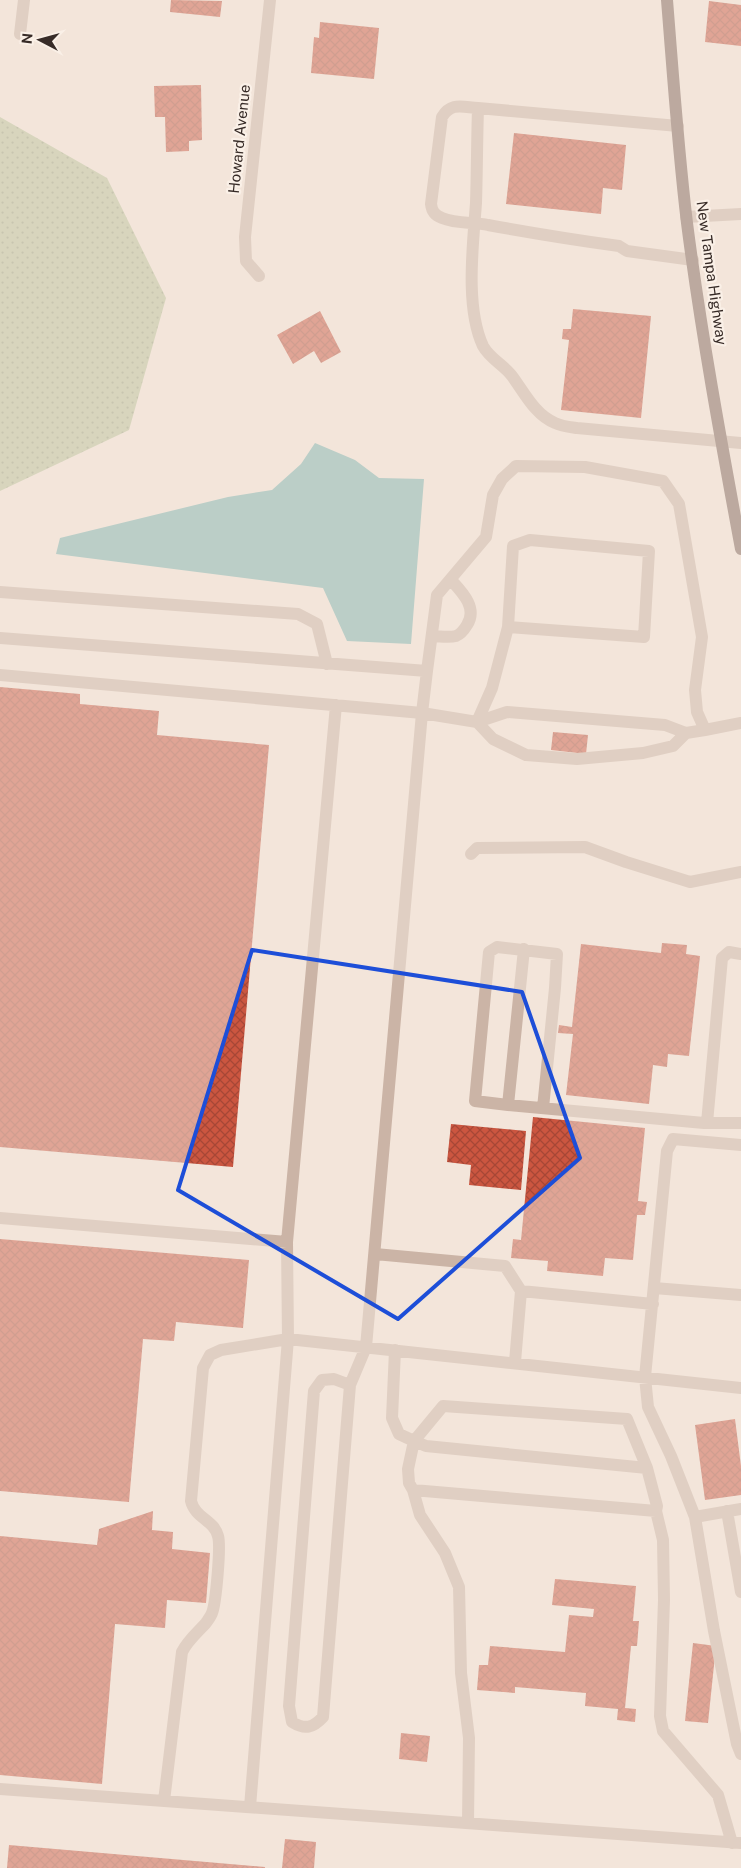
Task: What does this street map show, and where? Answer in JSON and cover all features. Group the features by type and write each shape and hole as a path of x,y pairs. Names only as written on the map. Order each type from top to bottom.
{"main road":[{"name":"New Tampa Highway","path":"667,0 686,218 722,442 737,501 741,549"}],"street":[{"path":"20,34 24,0"},
{"name":"Howard Avenue","path":"259,276 246,261 245,237 270,0"},
{"path":"678,126 453,106 442,117 431,204 432,212 444,219 619,246 626,251 692,260"},
{"path":"478,108 472,296 477,327 484,347 496,362 511,374 539,412 557,424 577,428 741,443"},
{"path":"686,218 741,214"},
{"path":"350,1385 334,1380 322,1380 314,1392 289,1706 292,1722 302,1728 314,1726 323,1717 350,1385 366,1347 422,713 437,595 486,537 493,495 502,479 516,466 585,467 663,481 679,504 702,637 695,690 697,712 705,730"},
{"path":"477,722 492,688 508,627 513,546 530,540 649,551 644,636 508,627"},
{"path":"432,636 455,636 462,633 470,620 468,602 463,593 451,580"},
{"path":"0,592 298,614 317,624 327,664"},
{"path":"0,638 427,671"},
{"path":"0,675 422,713 477,722 507,712 665,725 686,733 741,723"},
{"path":"250,1808 288,1339 287,1242 336,705"},
{"path":"477,722 493,739 526,755 578,759 643,753 673,746 686,733"},
{"path":"472,854 477,848 585,847 690,882 741,872"},
{"path":"543,1108 557,954 497,946 489,952 475,1101 508,1105 707,1123 741,1123"},
{"path":"508,1105 524,949"},
{"path":"707,1123 722,958 729,952 741,954"},
{"path":"741,1145 673,1139 667,1151 645,1377 648,1407 671,1456 695,1517 714,1631 737,1744 741,1754"},
{"path":"0,1218 287,1242"},
{"path":"375,1254 505,1266 521,1291 515,1362"},
{"path":"654,1288 741,1295"},
{"path":"521,1291 653,1304"},
{"path":"164,1801 182,1652 187,1642 206,1623 212,1612 220,1547 218,1535 212,1525 193,1508 191,1501 203,1368 210,1356 221,1350 288,1339 515,1362 741,1388"},
{"path":"395,1350 392,1418 399,1434 426,1446 647,1468"},
{"path":"0,1789 737,1843 718,1795 663,1731 660,1716 664,1600 663,1540 656,1511 657,1506 647,1468 627,1419 443,1406 414,1440 408,1468 409,1483 413,1490 420,1515 445,1554 459,1587 461,1673 469,1738 468,1823"},
{"path":"413,1490 656,1511"},
{"path":"695,1517 741,1509"},
{"path":"727,1511 741,1592"}],"highlighted area":[{"path":"252,950 522,992 580,1158 398,1319 178,1190"}],"green space":[{"path":"0,117 107,178 166,298 129,430 0,491"}],"water":[{"path":"315,443 355,460 379,478 424,479 411,644 347,641 323,588 56,554 60,538 228,497 272,490 301,464"}],"building":[{"path":"171,0 222,1 220,17 170,12"},
{"path":"709,1 741,5 741,46 705,42"},
{"path":"320,22 379,28 374,79 311,73 314,37 319,38"},
{"path":"201,85 202,140 189,141 189,151 166,152 165,117 155,117 154,86"},
{"path":"514,133 626,145 622,190 603,188 601,214 506,204"},
{"path":"573,309 651,316 641,418 561,410 569,340 562,339 563,329 571,329"},
{"path":"320,311 341,352 321,363 314,351 293,364 277,335"},
{"path":"0,687 80,694 80,704 159,711 157,735 269,745 233,1167 0,1147"},
{"path":"553,732 588,735 586,754 551,750"},
{"path":"662,943 687,945 686,954 700,956 689,1056 668,1054 667,1067 653,1065 649,1104 566,1095 573,1034 558,1033 559,1025 572,1027 581,944 661,953"},
{"path":"533,1117 645,1128 638,1201 647,1202 645,1215 637,1215 633,1260 605,1258 603,1276 547,1271 548,1261 511,1258 513,1239 521,1240"},
{"path":"451,1124 526,1131 521,1190 469,1185 471,1165 447,1162"},
{"path":"0,1239 249,1260 243,1328 176,1322 174,1341 143,1339 129,1502 0,1491"},
{"path":"735,1419 741,1466 741,1495 705,1500 695,1425"},
{"path":"153,1511 152,1530 173,1532 172,1549 210,1553 206,1603 167,1600 165,1628 115,1624 102,1784 0,1775 0,1536 97,1545 99,1529"},
{"path":"555,1579 636,1586 633,1621 639,1621 637,1646 631,1646 625,1708 636,1709 635,1722 617,1720 618,1709 585,1706 586,1693 515,1687 515,1693 477,1690 479,1665 488,1665 490,1646 565,1652 569,1615 593,1617 594,1609 552,1605"},
{"path":"693,1643 716,1646 708,1723 685,1721"},
{"path":"401,1733 430,1736 427,1762 399,1759"},
{"path":"285,1839 316,1842 314,1868 282,1868"},
{"path":"9,1845 265,1867 265,1868 7,1868"}]}
